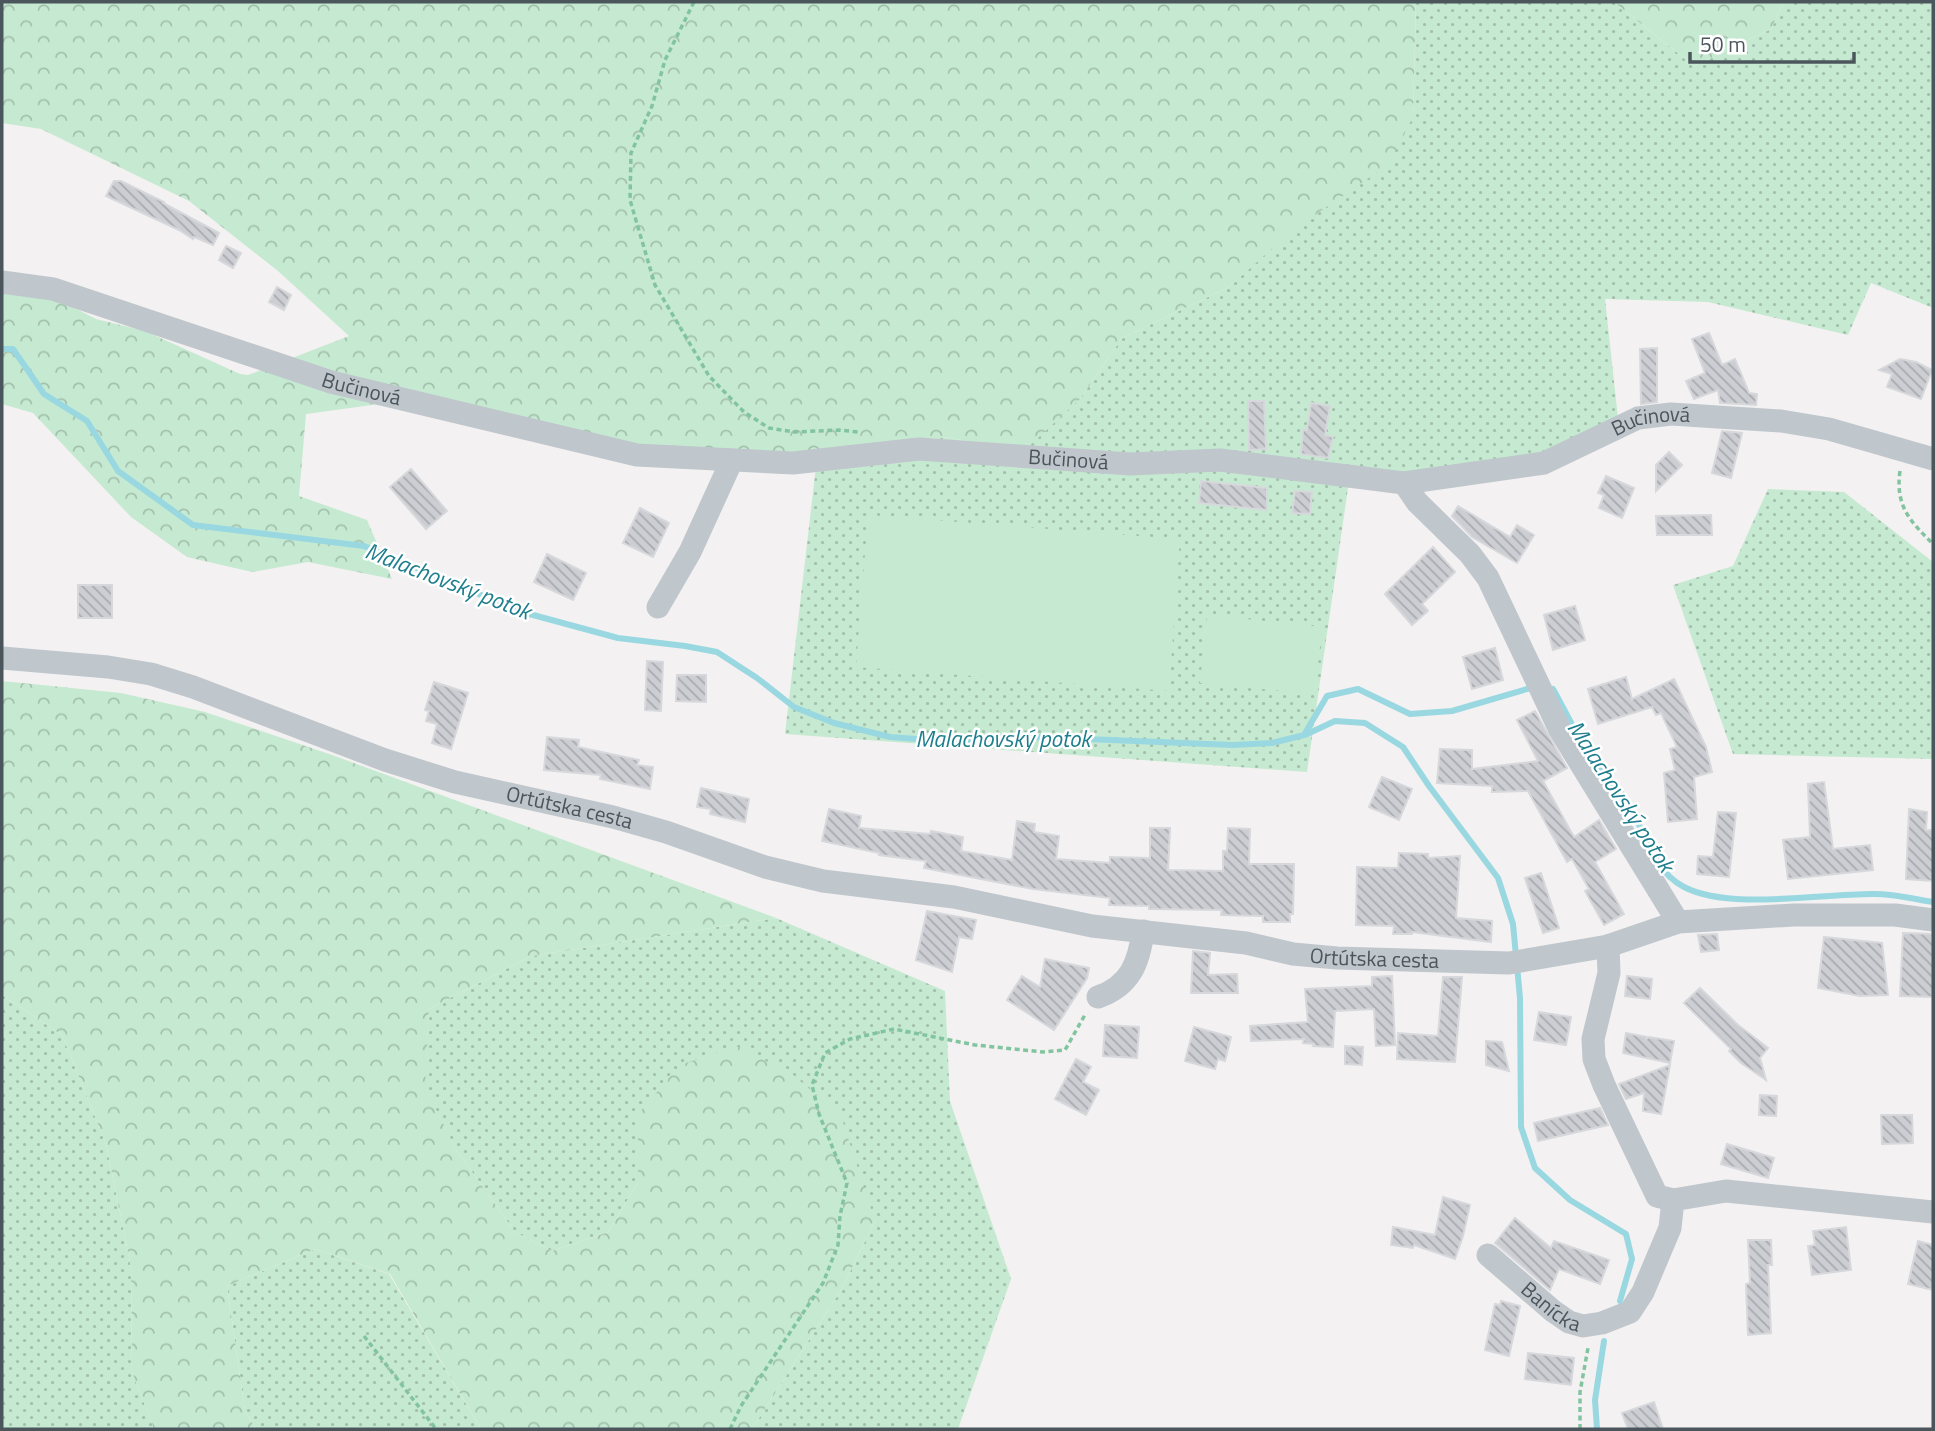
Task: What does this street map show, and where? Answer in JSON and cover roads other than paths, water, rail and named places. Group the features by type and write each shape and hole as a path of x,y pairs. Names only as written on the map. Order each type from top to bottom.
{"street":[{"name":"Bučinová","path":"2,282 53,289 331,382 637,455 793,463 919,449 1130,464 1220,460 1404,483 1544,463 1638,418 1671,414 1781,421 1817,427 1933,458"},
{"path":"658,607 690,552 732,460"},
{"path":"1404,483 1417,502 1470,554 1488,578 1539,688 1574,755 1678,922"},
{"name":"Ortútska cesta","path":"2,658 108,667 151,674 193,687 386,760 455,782 613,817 777,870 823,881 954,897 1092,926 1246,943 1293,954 1517,962 1608,946 1678,922 1794,915 1895,915 1933,919"},
{"path":"1098,997 1111,993 1125,982 1134,970 1143,931"},
{"path":"1608,946 1609,973 1593,1039 1594,1059 1652,1191 1657,1196 1673,1200 1726,1191 1933,1212"},
{"name":"Banícka","path":"1488,1255 1569,1322 1583,1326 1619,1318 1630,1312 1643,1293 1670,1228 1673,1200"}],"waterway":[{"name":"Malachovský potok","path":"2,349 13,349 44,394 87,421 118,471 193,525 364,546 522,612 618,638 717,652 794,707 834,723 890,737 957,742 1037,737 1233,745 1272,743 1304,735 1327,696 1358,689 1410,714 1452,711 1534,687"},
{"name":"Malachovský potok","path":"1553,689 1595,764 1629,804 1657,861 1673,880 1684,887 1726,898 1777,899 1875,894 1933,902"},
{"path":"1305,735 1335,721 1365,723 1403,747 1498,878 1513,924 1516,956"},
{"path":"1517,966 1520,998 1521,1127 1535,1168 1570,1200 1626,1234 1632,1259 1620,1301"},
{"path":"1597,1429 1595,1400 1604,1341"}]}
